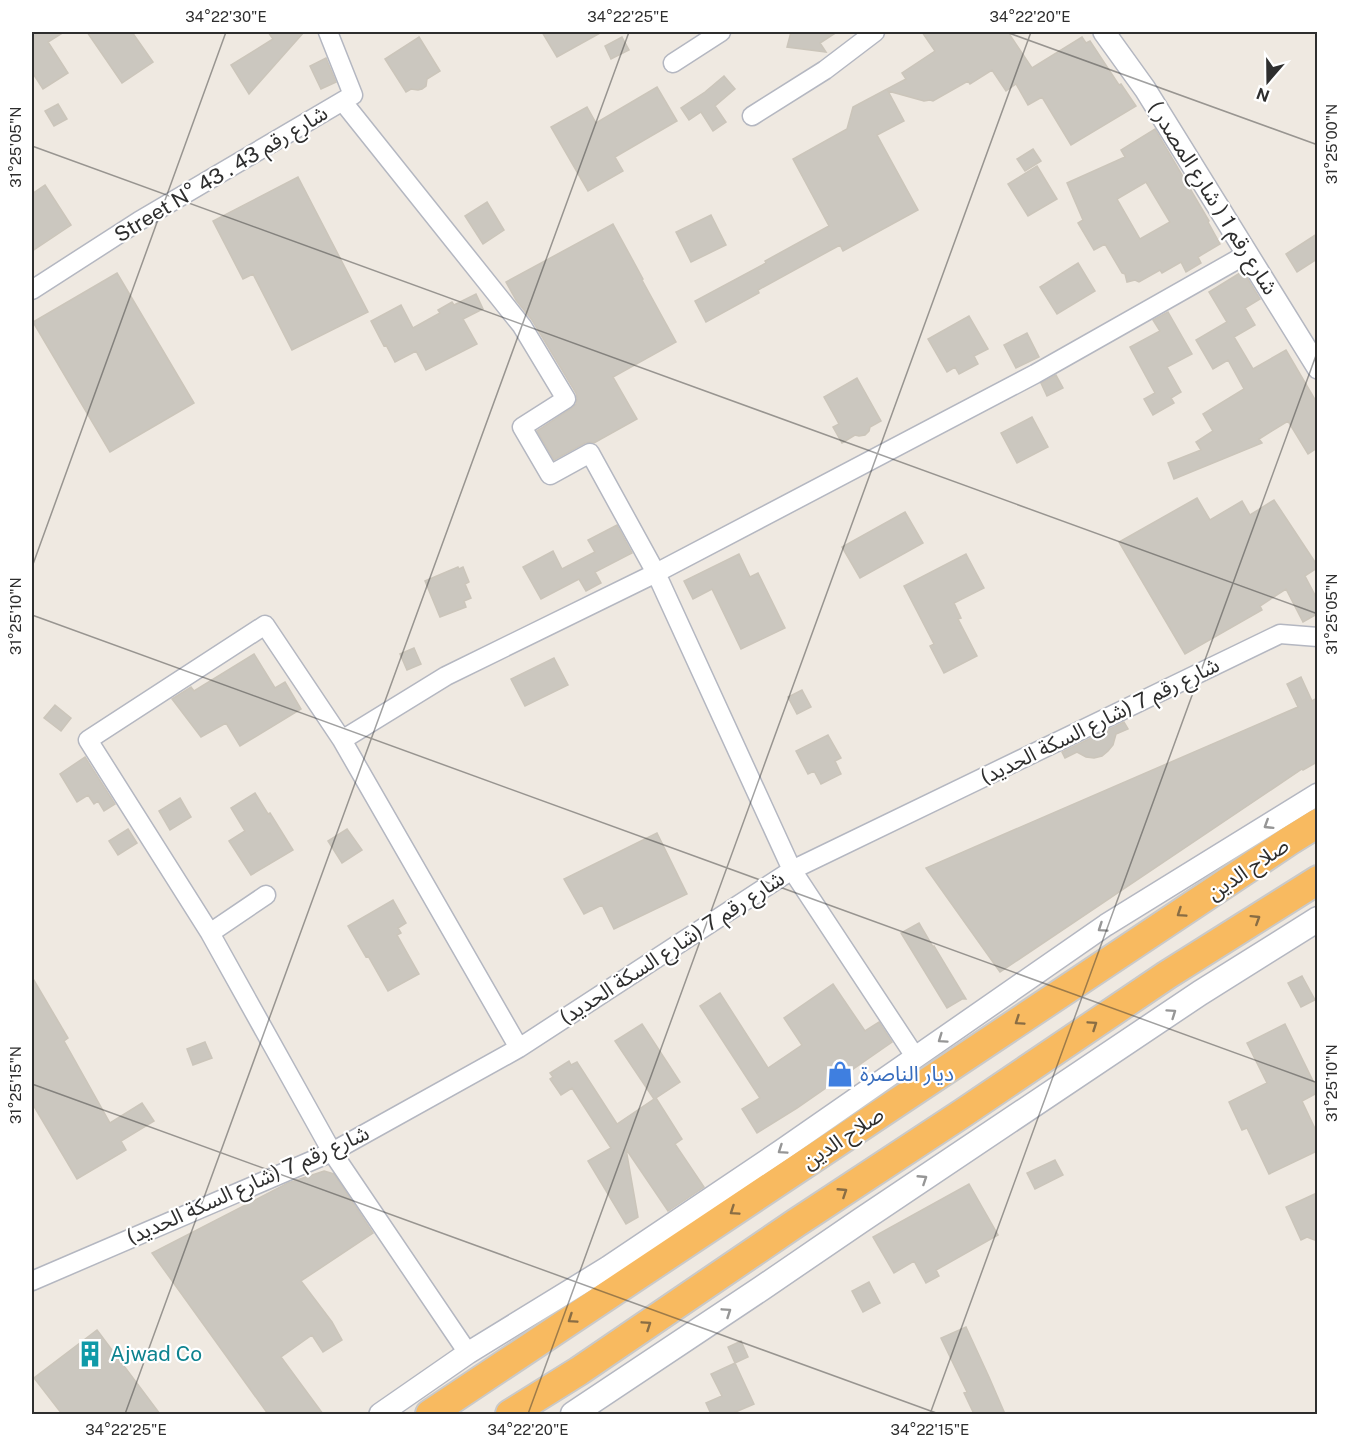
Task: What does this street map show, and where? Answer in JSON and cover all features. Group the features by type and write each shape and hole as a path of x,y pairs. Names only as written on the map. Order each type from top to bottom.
{"highway":[{"name":"صلاح الدين","path":"430,1414 1317,824"},
{"path":"510,1414 589,1365 1167,975 1317,880"},
{"path":"780,1180 798,1194 804,1218"}],"main road":[{"path":"573,1414 1200,993 1317,919"}],"street":[{"name":"Street N° 43 . شارع رقم 43","path":"32,290 139,221 354,95 328,32"},
{"path":"673,63 721,32"},
{"path":"752,116 825,70 875,32"},
{"name":"شارع رقم 1 ( شارع المصدر )","path":"1104,32 1145,89 1317,368"},
{"path":"343,102 522,326 566,399 522,427 550,475 590,453 656,573 792,870 916,1058"},
{"path":"342,740 446,676 656,573 1035,375 1247,255"},
{"path":"468,1353 332,1152 210,933 88,740 265,625 342,740 519,1048"},
{"name":"شارع رقم 7 (شارع السكة الحديد)","path":"32,1281 332,1152 519,1048 792,870 1280,634 1317,637"},
{"path":"380,1414 468,1353 608,1267 782,1150 1106,925 1317,794"},
{"path":"210,933 266,895"}],"building":[{"path":"32,32 64,32 48,42 68,73 43,89 32,72"},
{"path":"87,32 132,32 153,62 122,83"},
{"path":"268,32 304,32 249,94 231,65 273,39"},
{"path":"542,32 602,32 557,57"},
{"path":"791,32 837,32 820,43 826,52 787,47"},
{"path":"922,32 1008,32 1032,68 1082,37 1086,43 1090,41 1136,106 1071,145 1042,97 1028,105 1016,84 1006,91 992,70 970,84 968,81 933,101 924,101 888,91 904,121 877,135 918,210 843,251 840,245 758,290 759,293 706,322 695,301 829,226 793,159 847,129 853,107 906,79 902,73 935,51"},
{"path":"419,37 440,71 427,79 426,86 422,89 411,89 406,92 385,59"},
{"path":"622,37 629,50 611,59 605,46"},
{"path":"326,58 336,82 321,89 310,66"},
{"path":"724,76 735,89 715,106 726,122 713,131 701,112 689,120 681,108"},
{"path":"657,87 677,121 615,157 623,171 588,191 551,127 587,107 596,123"},
{"path":"58,104 67,119 54,126 45,111"},
{"path":"1155,129 1220,244 1198,257 1201,263 1186,272 1181,262 1162,273 1160,270 1139,282 1135,280 1127,282 1125,274 1122,273 1105,244 1094,250 1078,223 1083,220 1067,183 1125,157 1121,150","holes":["1146,182 1170,222 1140,239 1117,199"]},
{"path":"1033,149 1041,161 1025,171 1017,159"},
{"path":"1037,166 1057,199 1028,216 1008,184"},
{"path":"298,177 368,312 292,350 253,274 243,279 213,221"},
{"path":"45,185 71,225 32,251 32,194"},
{"path":"487,202 504,230 483,244 465,216"},
{"path":"711,215 726,245 691,262 676,232"},
{"path":"613,224 676,342 613,377 637,419 594,443 585,443 554,460 537,431 572,408 576,404 576,393 506,282"},
{"path":"1317,234 1317,259 1297,272 1286,254"},
{"path":"1078,263 1095,291 1057,314 1040,287"},
{"path":"1243,271 1260,299 1245,308 1255,325 1234,337 1253,369 1286,350 1317,403 1317,448 1308,454 1288,421 1259,439 1262,443 1174,479 1168,463 1201,450 1196,442 1213,431 1203,414 1244,389 1228,360 1213,369 1196,340 1227,322 1209,292"},
{"path":"117,273 194,403 110,452 33,322"},
{"path":"476,294 483,309 463,319 477,344 426,370 416,351 395,362 371,321 401,305 413,328 440,313 438,310 452,302 454,305"},
{"path":"1168,312 1192,354 1167,367 1181,392 1171,398 1174,403 1153,415 1144,399 1155,393 1130,347 1160,331 1153,320"},
{"path":"969,316 988,349 974,356 978,364 959,374 955,367 947,372 928,339"},
{"path":"1027,333 1039,357 1016,368 1004,345"},
{"path":"1056,375 1063,388 1047,396 1041,383"},
{"path":"857,378 881,421 870,427 865,435 855,435 842,443 833,427 839,424 824,397"},
{"path":"1032,417 1048,447 1017,463 1001,433"},
{"path":"1197,498 1210,520 1242,501 1250,515 1274,500 1317,565 1317,568 1305,576 1317,599 1317,614 1303,622 1286,589 1260,606 1262,610 1185,654 1119,542"},
{"path":"905,512 923,543 860,578 842,547"},
{"path":"617,525 632,553 595,572 601,583 586,591 579,579 541,599 523,567 553,551 562,569 595,552 588,540"},
{"path":"739,554 750,577 758,573 785,628 741,649 712,589 693,599 684,581"},
{"path":"966,554 984,588 954,603 961,618 958,619 977,656 944,673 930,646 934,644 904,586"},
{"path":"458,567 459,569 463,567 469,582 465,584 471,598 464,601 466,607 440,617 425,581"},
{"path":"414,648 421,664 407,670 400,654"},
{"path":"254,654 275,688 285,682 301,709 240,746 226,723 201,737 172,699 191,687 194,691"},
{"path":"554,658 568,685 525,706 511,679"},
{"path":"1301,677 1312,701 1317,698 1317,762 1302,769 1000,972 926,868 1298,707 1287,684"},
{"path":"802,690 811,707 797,714 788,697"},
{"path":"55,705 71,718 61,731 44,718"},
{"path":"1124,722 1128,729 1116,734 1113,745 1102,756 1086,757 1077,752 1065,758 1062,752"},
{"path":"828,735 841,758 835,761 841,774 821,784 814,771 808,774 796,751"},
{"path":"85,757 115,804 104,811 98,801 94,804 88,795 77,802 60,774"},
{"path":"255,793 293,850 251,875 229,841 245,831 231,808"},
{"path":"180,798 191,817 170,830 159,811"},
{"path":"128,829 137,843 118,855 109,841"},
{"path":"347,829 362,850 342,863 328,841"},
{"path":"657,833 687,894 614,929 602,905 584,914 564,879"},
{"path":"393,900 406,923 398,928 401,933 397,935 419,974 388,991 348,926"},
{"path":"919,923 966,999 947,1008 901,933"},
{"path":"1302,976 1315,1000 1301,1007 1288,983"},
{"path":"32,977 68,1038 64,1041 110,1123 142,1103 154,1121 121,1141 126,1150 77,1179 32,1103"},
{"path":"833,984 865,1031 879,1022 892,1042 757,1133 742,1109 760,1098 700,1006 720,993 768,1068 802,1045 784,1018"},
{"path":"642,1024 680,1082 656,1098 682,1139 675,1144 704,1187 668,1211 626,1149 638,1217 626,1224 588,1161 611,1148 572,1088 561,1095 550,1079 553,1077 550,1073 569,1061 571,1065 577,1062 617,1124 654,1099 615,1041"},
{"path":"1285,1024 1317,1089 1317,1093 1302,1101 1317,1133 1317,1151 1269,1174 1247,1128 1242,1130 1229,1102 1267,1083 1247,1043"},
{"path":"205,1042 212,1058 193,1065 187,1049"},
{"path":"1055,1160 1063,1175 1035,1189 1027,1173"},
{"path":"324,1171 334,1174 373,1233 301,1281 332,1322 342,1340 323,1352 312,1335 281,1357 323,1414 268,1414 152,1253 288,1183"},
{"path":"969,1184 998,1235 936,1270 939,1276 926,1283 914,1261 894,1273 873,1237"},
{"path":"1317,1193 1317,1241 1307,1237 1301,1240 1286,1207"},
{"path":"869,1282 880,1303 863,1312 852,1291"},
{"path":"966,1327 1005,1414 974,1414 964,1393 967,1392 941,1338"},
{"name":"Ajwad Co","path":"97,1330 160,1414 62,1414 34,1378"},
{"path":"741,1341 748,1357 735,1363 728,1347"},
{"path":"735,1363 754,1404 731,1414 711,1414 706,1403 722,1396 711,1374"}],"place":[{"name":"ديار الناصرة","path":"840,1074"},
{"name":"Ajwad Co","path":"90,1354"}]}
